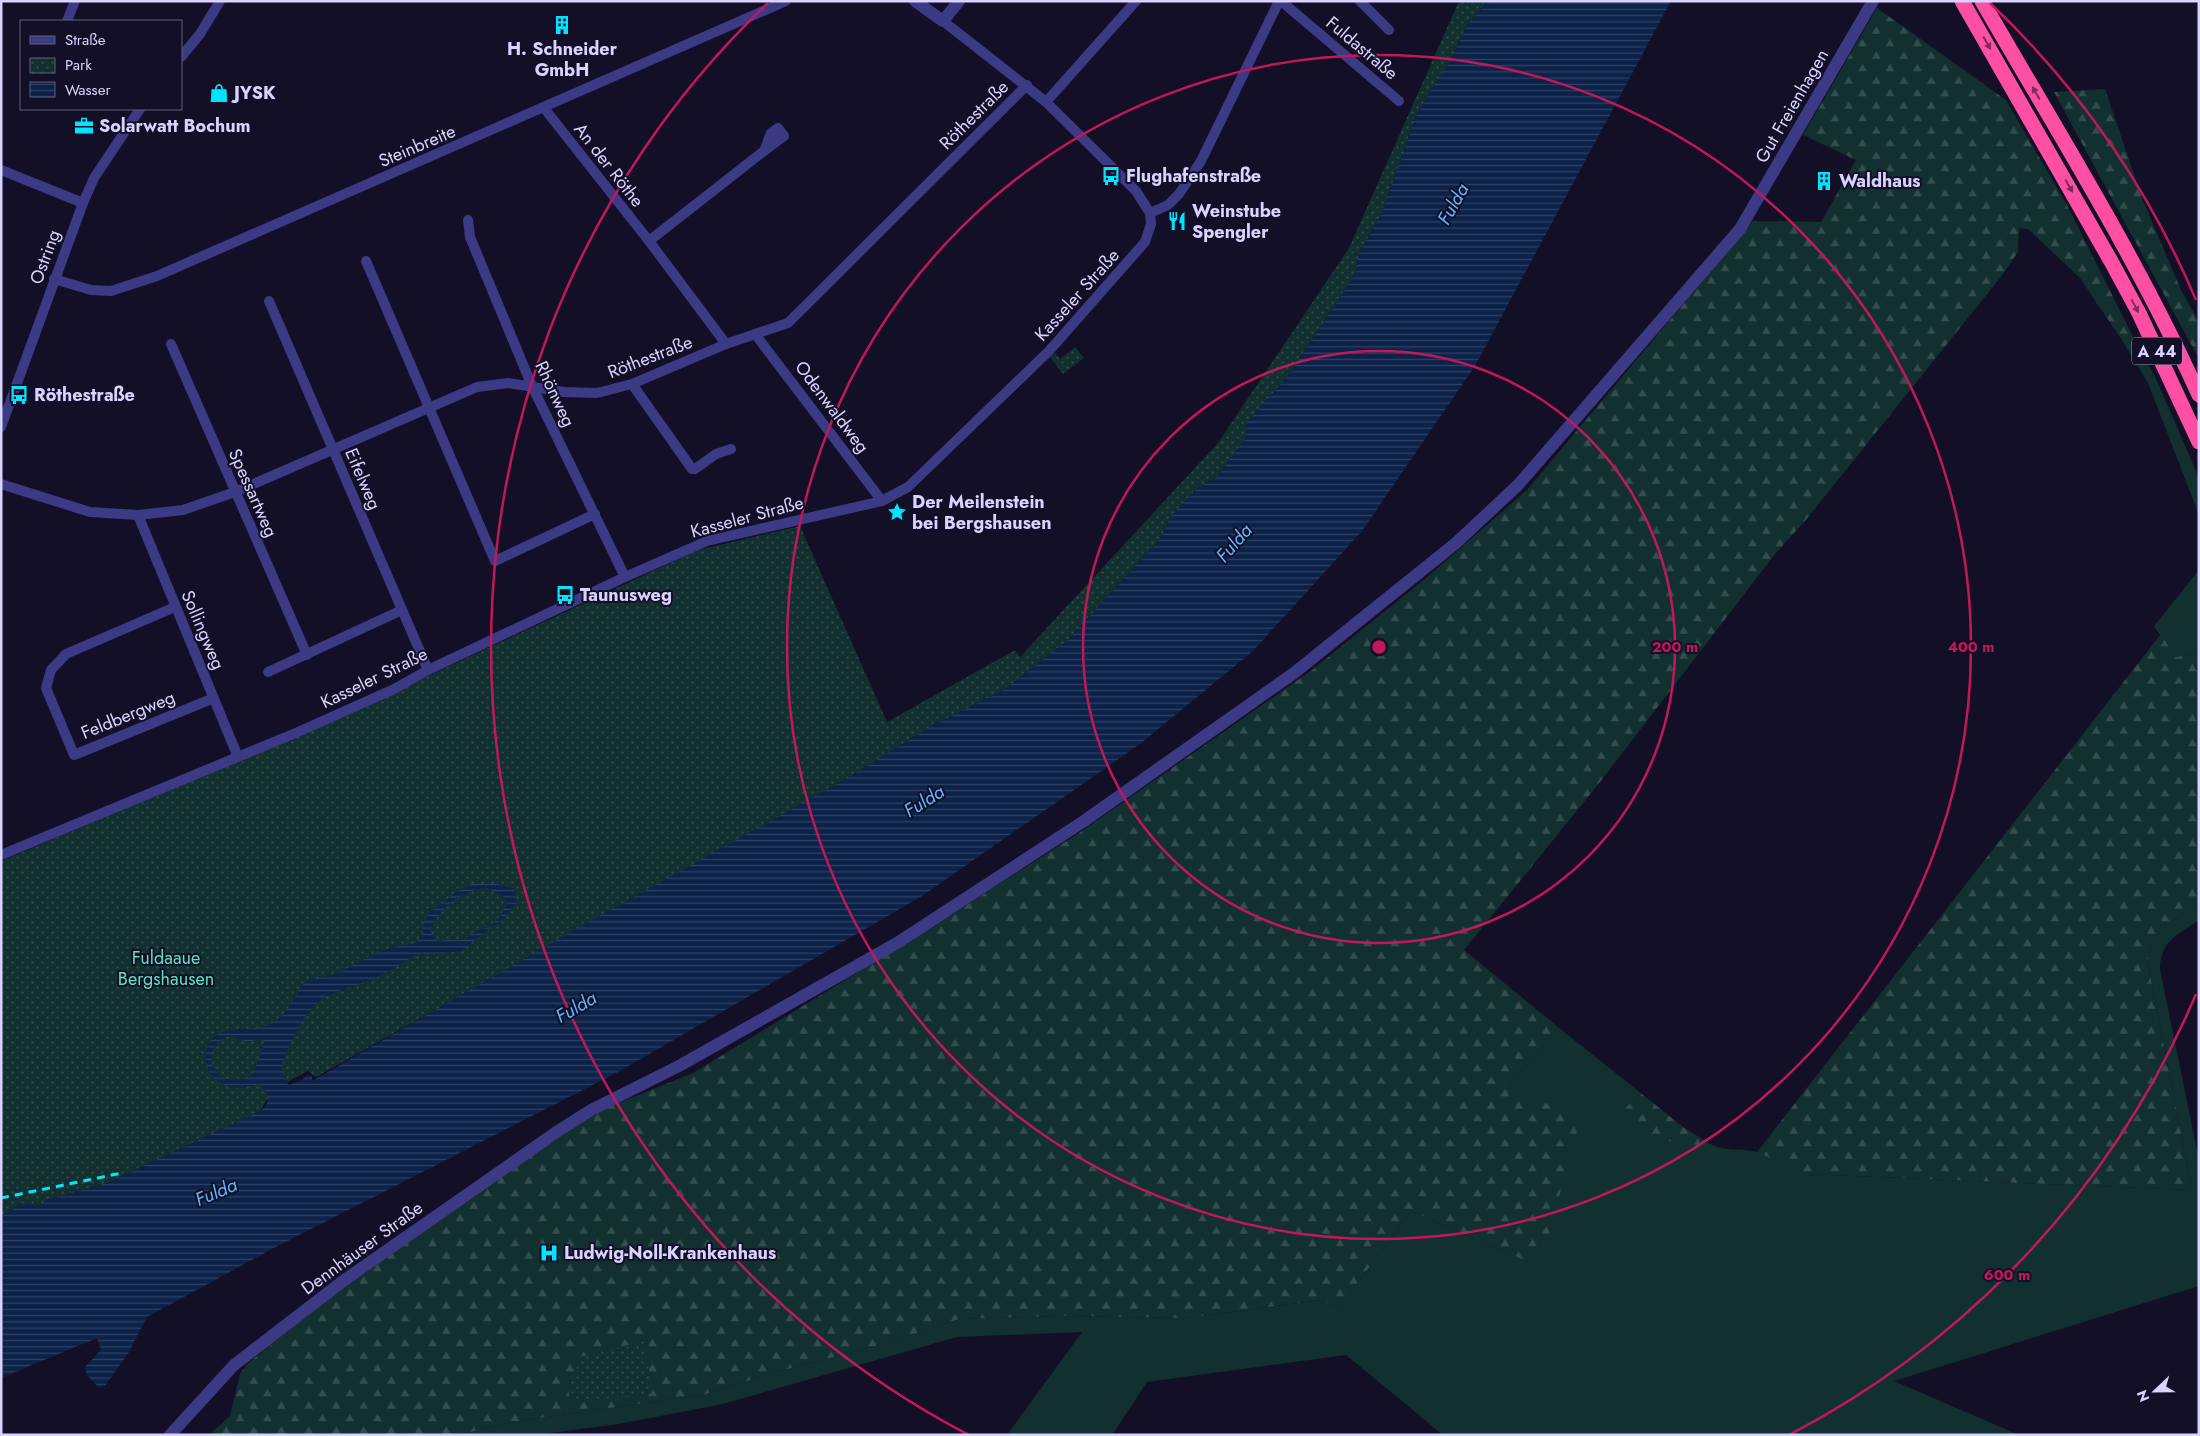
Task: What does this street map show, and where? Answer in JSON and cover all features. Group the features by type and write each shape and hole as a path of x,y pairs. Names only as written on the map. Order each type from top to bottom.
{"highway":[{"name":"A 44","path":"1962,1 2045,144 2139,313 2199,442"},
{"name":"A 44","path":"1982,1 2127,250 2178,348 2199,394"}],"street":[{"path":"67,20 75,1"},
{"path":"182,56 200,34 220,1"},
{"name":"Steinbreite","path":"54,279 91,290 110,291 132,285 544,108 786,1"},
{"path":"915,1 1027,85 1046,102 1136,191 1150,213 1168,205 1179,194 1201,162 1280,1"},
{"path":"943,21 959,1"},
{"path":"1046,102 1136,1"},
{"name":"Fuldastraße","path":"1280,1 1399,101"},
{"path":"1360,1 1389,30"},
{"name":"Gut Freienhagen","path":"591,1110 679,1066 897,943 1084,822 1294,672 1456,543 1511,491 1740,229 1873,1"},
{"name":"Röthestraße","path":"1,484 90,512 138,515 183,510 235,492 477,387 508,383 564,392 597,393 632,384 726,344 788,323 1027,85"},
{"name":"An der Röthe","path":"544,108 649,241 726,344"},
{"name":"Ostring","path":"1,427 83,203 94,178 139,110"},
{"path":"649,241 764,150"},
{"path":"1,170 83,203"},
{"name":"Kasseler Straße","path":"1,855 238,757 394,689 428,670 625,577 721,536 882,501 908,487 1049,351 1145,242 1151,224 1150,213"},
{"name":"Rhönweg","path":"468,220 470,237 532,386 625,577"},
{"path":"366,260 495,561 595,514"},
{"name":"Eifelweg","path":"269,301 428,670"},
{"name":"Odenwaldweg","path":"755,334 882,501"},
{"name":"Spessartweg","path":"171,344 307,655"},
{"path":"632,384 692,469 695,469 716,454 731,449"},
{"name":"Sollingweg","path":"138,515 238,757"},
{"name":"Feldbergweg","path":"175,607 66,654 51,670 46,688 74,755 214,698"},
{"path":"268,672 402,610"},
{"name":"Dennhäuser Straße","path":"170,1435 234,1365 343,1281 591,1110"}],"green space":[{"name":"Fuldaaue Bergshausen","path":"1459,1 1489,1 1467,25 1450,62 1416,116 1382,213 1359,253 1356,273 1288,376 1247,422 1245,439 1216,478 1198,487 1170,518 1161,538 1067,641 1004,690 930,727 846,779 316,1077 308,1071 287,1083 269,1097 261,1111 107,1183 47,1200 42,1206 23,1203 1,1217 1,861 319,727 698,550 800,526 887,722 1015,650 1020,657 1218,443 1349,248"},
{"path":"1877,8 2006,100 2067,205 2132,335 2122,340 2080,278 2028,229 2019,228 2018,252 2000,278 1805,521 1775,554 1600,782 1464,950 1558,1027 1507,1089 1581,1116 1540,1267 1411,1211 1339,1308 1320,1300 1185,1318 1064,1316 959,1319 887,1343 776,1372 703,1395 511,1422 458,1435 209,1435 230,1416 240,1374 248,1363 345,1285 594,1113 693,1073 937,924 1079,833 1312,670 1425,579 1527,490 1753,221 1821,222 1856,160 1803,135"},
{"path":"2105,89 2142,198 2181,290 2199,322 2199,359 2054,92"},
{"path":"2132,335 2157,381 2199,478 2199,515 2148,383 2122,340"},
{"path":"1075,347 1084,358 1063,374 1050,357 1055,353 1060,359"},
{"path":"2199,570 2199,653 2175,657 2154,626"},
{"path":"2161,634 2175,657 2199,653 2199,904 2168,925 2150,946 2148,954 2150,974 2192,1190 1805,1174 1757,1152"},
{"path":"2199,904 2199,920 2177,935 2167,945 2163,952 2160,969 2199,1160 2199,1286 1894,1381 2019,1435 1443,1435 1346,1355 1147,1382 1112,1435 1007,1435 1082,1332 957,1337 723,1404 619,1424 536,1435 458,1435 511,1422 703,1395 776,1372 887,1343 959,1319 1064,1316 1185,1318 1320,1300 1339,1308 1411,1211 1540,1267 1507,1089 1558,1027 1642,1094 1626,1107 1700,1145 1704,1140 1717,1147 1757,1152 1805,1174 2192,1190 2150,974 2148,954 2150,946 2168,925"},
{"path":"1642,1094 1683,1127 1704,1140 1700,1145 1660,1139 1642,1132 1624,1120 1626,1107"},
{"path":"644,1341 653,1393 572,1402 568,1391 580,1357"}],"water":[{"name":"Fulda","path":"1489,1 1671,1 1475,366 1362,531 1253,651 1140,744 922,896 620,1071 274,1248 147,1317 129,1352 105,1386 98,1387 87,1375 85,1367 101,1350 97,1338 1,1378 1,1217 23,1203 42,1206 47,1200 107,1183 261,1111 267,1104 268,1097 259,1084 242,1088 229,1087 217,1080 209,1072 206,1059 208,1046 213,1037 231,1030 264,1027 273,1023 287,1009 306,981 336,974 382,950 416,943 422,936 424,923 429,913 471,884 498,884 514,889 516,903 506,916 461,951 421,955 417,953 401,965 371,980 335,993 315,1005 300,1024 282,1066 283,1074 289,1085 300,1081 308,1075 312,1076 312,1081 569,933 846,779 930,727 1004,690 1067,641 1161,538 1170,518 1198,487 1216,478 1245,439 1247,422 1288,376 1356,273 1359,253 1382,213 1416,116 1450,62 1467,25","holes":["487,888 505,897 507,904 500,917 490,926 472,933 465,939 437,941 430,931 439,915 461,896 478,889","231,1036 247,1042 260,1039 264,1042 256,1068 251,1075 244,1079 226,1079 219,1074 211,1061 215,1046 221,1040"]}],"railway":[{"path":"1,1198 122,1173"}],"place":[{"name":"H. Schneider GmbH","path":"562,25"},
{"name":"JYSK","path":"219,93"},
{"name":"Solarwatt Bochum","path":"84,126"},
{"name":"Flughafenstraße","path":"1111,176"},
{"name":"Waldhaus","path":"1824,181"},
{"name":"Weinstube Spengler","path":"1177,221"},
{"name":"Röthestraße","path":"19,395"},
{"name":"Der Meilenstein bei Bergshausen","path":"897,512"},
{"name":"Taunusweg","path":"565,595"},
{"name":"Ludwig-Noll-Krankenhaus","path":"549,1253"}]}
